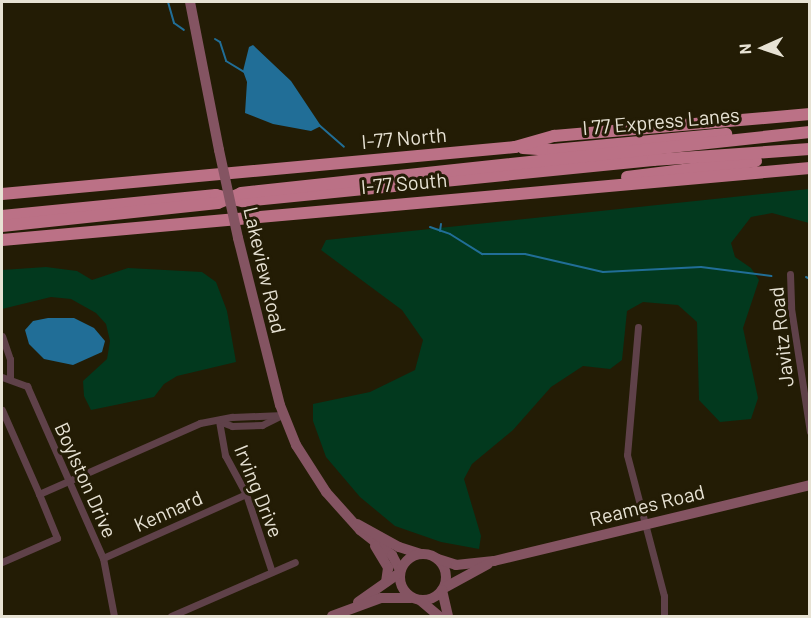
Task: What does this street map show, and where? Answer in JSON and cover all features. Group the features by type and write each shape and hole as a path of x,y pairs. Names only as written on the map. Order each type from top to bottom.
{"highway":[{"name":"I-77 North","path":"2,194 515,147 554,136 810,114"},
{"name":"I 77 Express Lanes","path":"515,147 554,150 810,130"},
{"path":"262,195 810,130"},
{"path":"2,216 653,160 810,149"},
{"path":"564,187 670,170 810,155"},
{"name":"I-77 South","path":"2,240 564,187 810,168"},
{"path":"2,226 197,201"}],"main road":[{"name":"Lakeview Road","path":"189,2 238,238 283,415 315,478 368,536 392,555 399,572"},
{"name":"Reames Road","path":"438,559 456,565 494,561 810,484"},
{"name":"Lakeview Road","path":"357,524 399,547 423,554"},
{"path":"368,536 388,568 386,582"},
{"path":"351,609 399,572 408,559 423,554 438,559 446,573 443,589 448,616"},
{"name":"Reames Road","path":"443,589 494,561"},
{"path":"399,572 402,588 439,616"},
{"path":"332,616 392,596 432,599 443,589"}],"street":[{"name":"Javitz Road","path":"790,274 806,386 810,432"},
{"path":"638,327 627,455 664,596 664,616"},
{"path":"2,336 10,359 10,377 2,377"},
{"name":"Boylston Drive","path":"10,377 27,386 103,558 114,616"},
{"path":"2,410 57,538 2,562"},
{"path":"39,494 200,423 219,421 232,426 262,425 283,415"},
{"name":"Irving Drive","path":"219,421 225,455 246,494 272,572"},
{"name":"Kennard","path":"103,558 246,494"},
{"path":"171,616 295,562"}],"green space":[{"path":"809,189 809,223 772,213 751,217 731,243 735,257 751,268 759,280 743,328 758,398 751,419 720,422 699,400 697,322 678,305 643,302 627,311 622,360 610,369 583,366 551,387 513,430 472,464 464,479 481,536 479,549 441,542 395,526 360,497 326,457 313,421 313,404 370,392 415,370 423,340 402,310 321,250 326,240"},
{"path":"46,267 77,271 92,280 128,268 202,272 216,282 227,311 236,362 177,376 164,384 154,397 91,410 84,396 83,381 107,359 110,341 106,324 96,313 71,299 51,297 2,309 2,270"}],"water":[{"path":"253,45 291,81 321,126 311,131 273,124 245,113 247,82 243,71 249,47"},
{"path":"48,318 74,318 94,328 105,341 102,352 73,365 44,359 29,344 25,330 33,321"}],"waterway":[{"path":"168,2 174,23 184,30"},
{"path":"215,39 220,42 226,61 244,72"},
{"path":"319,125 344,147"},
{"path":"440,231 441,224"},
{"path":"430,227 450,234 482,254 525,254 603,272 701,267 771,276"},
{"path":"806,277 810,279"}]}
